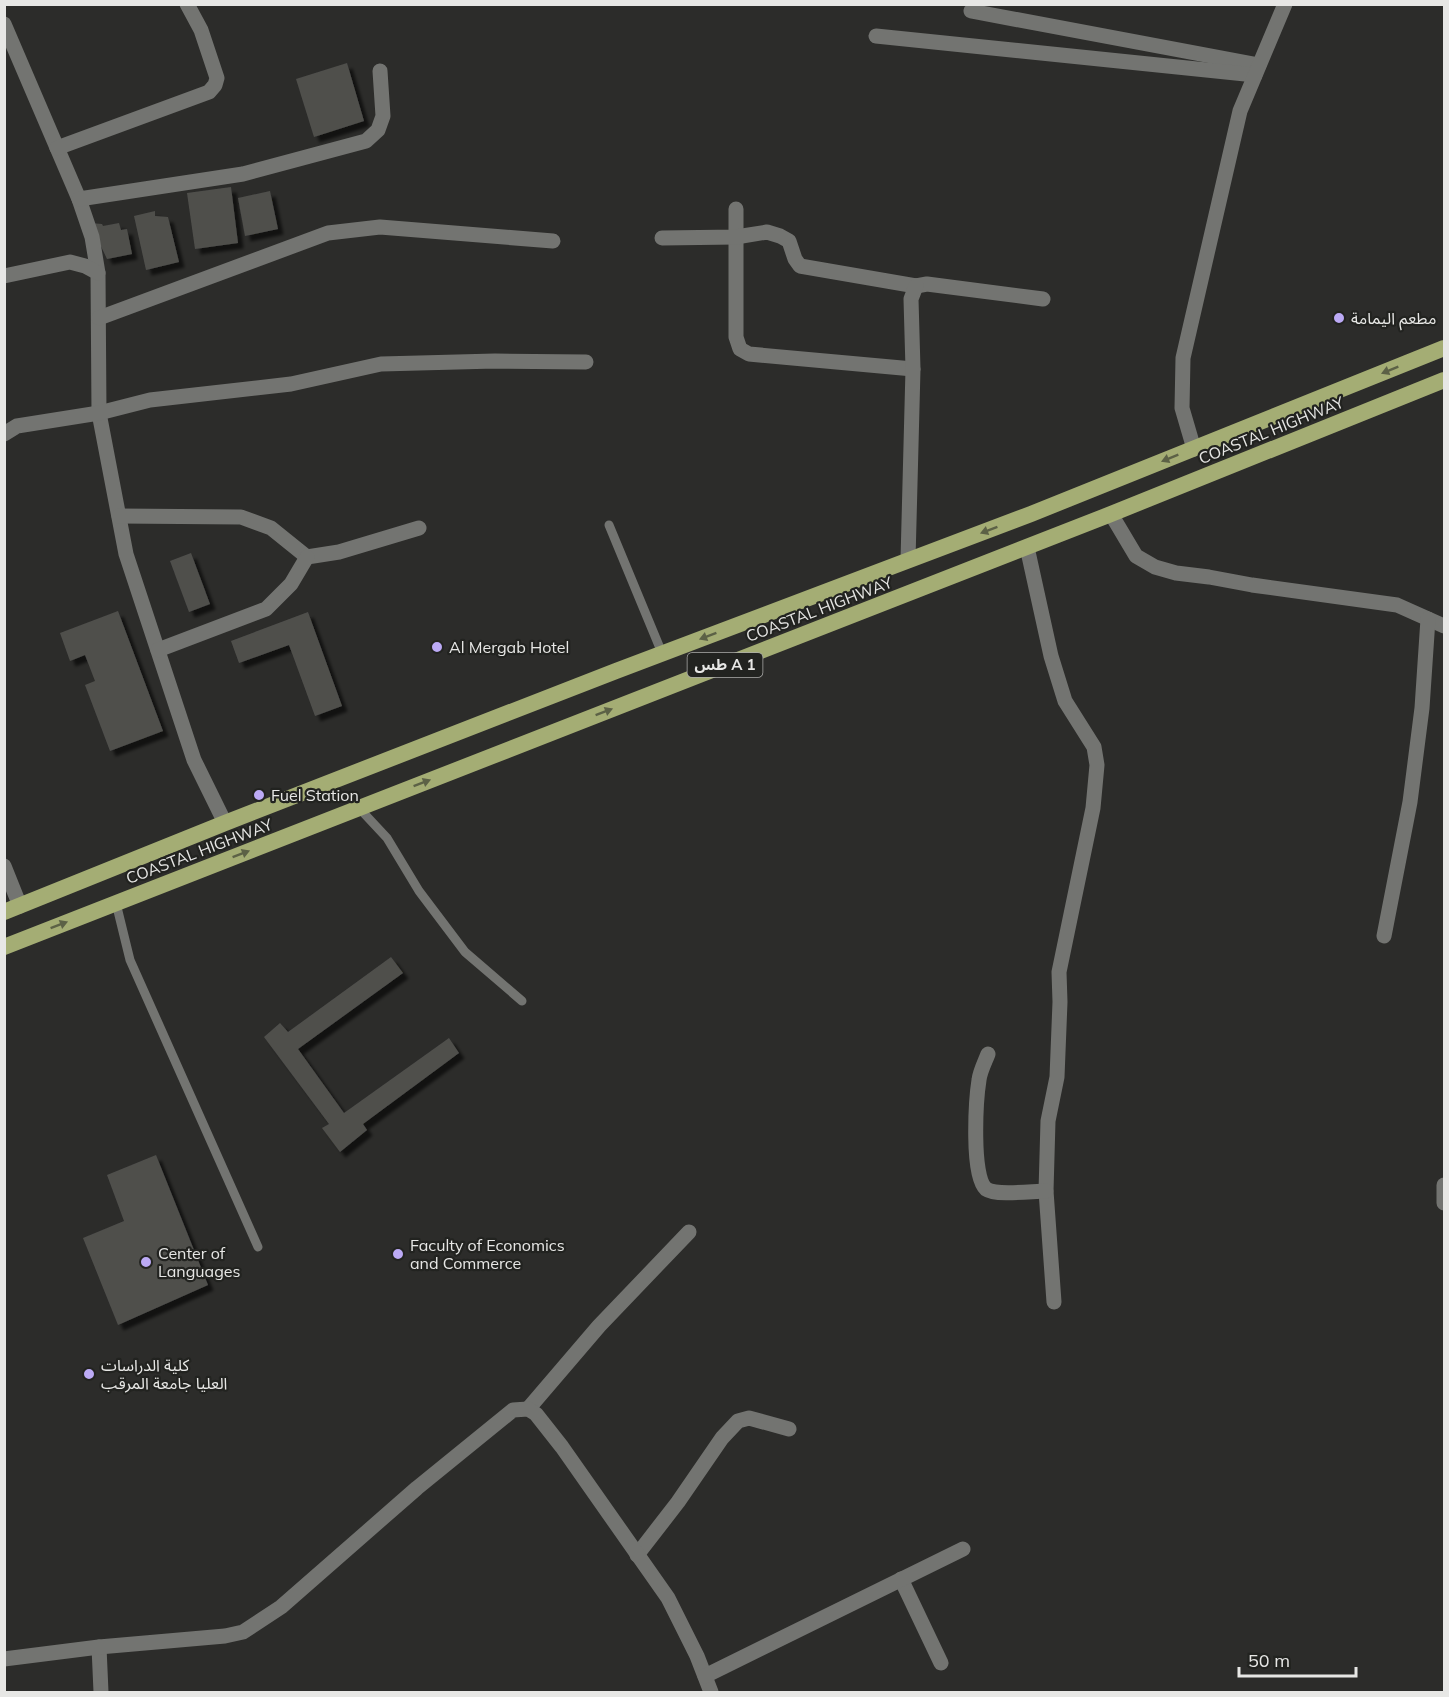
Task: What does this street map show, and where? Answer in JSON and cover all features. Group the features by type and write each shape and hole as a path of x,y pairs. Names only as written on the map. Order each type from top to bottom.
{"highway":[{"name":"COASTAL HIGHWAY","path":"12,909 225,823 1194,449 1444,348"},
{"name":"COASTAL HIGHWAY","path":"4,947 1111,514 1444,380"}],"street":[{"path":"57,148 209,92 217,78 201,30 187,4"},
{"path":"1194,449 1182,408 1183,358 1240,111 1282,17 1285,4"},
{"path":"971,11 1257,70"},
{"path":"4,24 79,198 92,237 98,273 99,413 126,554 194,760 225,823"},
{"path":"876,36 1257,70"},
{"path":"79,198 243,174 366,141 378,130 383,116 380,71"},
{"path":"736,209 736,337 740,349 748,354 914,369"},
{"path":"99,318 328,233 380,227 553,242"},
{"path":"662,238 736,237 767,232 789,241 800,266 916,286 927,284 1043,299"},
{"path":"4,276 70,262 98,273"},
{"path":"908,560 914,369 911,299 916,286"},
{"path":"4,434 17,426 99,413 150,400 291,384 381,364 495,361 586,362"},
{"path":"1111,514 1136,556 1155,567 1176,573 1252,585 1397,605 1444,626"},
{"path":"119,516 241,517 271,528 307,557 339,552 419,528"},
{"path":"1027,547 1051,656 1065,701 1094,747 1097,765 1093,808 1059,972 1058,1077 1048,1121 1046,1191 1054,1302"},
{"path":"158,650 266,609 291,584 307,557"},
{"path":"1384,936 1412,791 1422,708 1428,620"},
{"path":"4,866 12,909"},
{"path":"988,1054 979,1078 975,1154 982,1182 986,1189 997,1192 1046,1191"},
{"path":"1444,1185 1444,1203"},
{"path":"528,1409 599,1326 689,1232"},
{"path":"4,1659 99,1647 225,1636 243,1632 281,1607 469,1444 513,1410 528,1409 536,1414 562,1447 668,1598 697,1656 711,1692"},
{"path":"637,1555 678,1502 722,1438 738,1421 749,1418 789,1428"},
{"path":"705,1676 963,1549"},
{"path":"901,1579 941,1663"},
{"path":"99,1647 101,1692"}],"lane":[{"path":"609,525 662,653"},
{"path":"359,808 387,838 419,891 465,952 522,1001"},
{"path":"116,903 130,960 258,1247"}],"building":[{"path":"347,63 364,121 314,137 296,79"},
{"path":"231,187 238,243 195,249 187,193"},
{"path":"270,191 278,229 245,236 238,198"},
{"path":"155,211 155,216 168,217 179,262 146,270 134,216"},
{"path":"90,223 103,226 119,223 121,230 127,229 132,254 107,259"},
{"path":"191,553 210,604 189,612 170,561"},
{"path":"118,611 163,731 110,751 85,685 95,681 85,655 70,661 60,633"},
{"path":"308,612 342,706 315,716 289,645 239,663 231,641"},
{"path":"391,957 403,973 298,1049 344,1113 449,1038 459,1053 363,1124 367,1130 340,1152 322,1128 329,1124 264,1037 280,1023 288,1032"},
{"name":"Center of Languages","path":"156,1155 208,1285 118,1325 83,1238 124,1221 107,1175"}],"place":[{"name":"مطعم اليمامة","path":"1339,318"},
{"name":"Al Mergab Hotel","path":"437,647"},
{"name":"Fuel Station","path":"259,795"},
{"name":"Faculty of Economics and Commerce","path":"398,1254"},
{"name":"Center of Languages","path":"146,1262"},
{"name":"كلية الدراسات العليا جامعة المرقب","path":"89,1374"}]}
